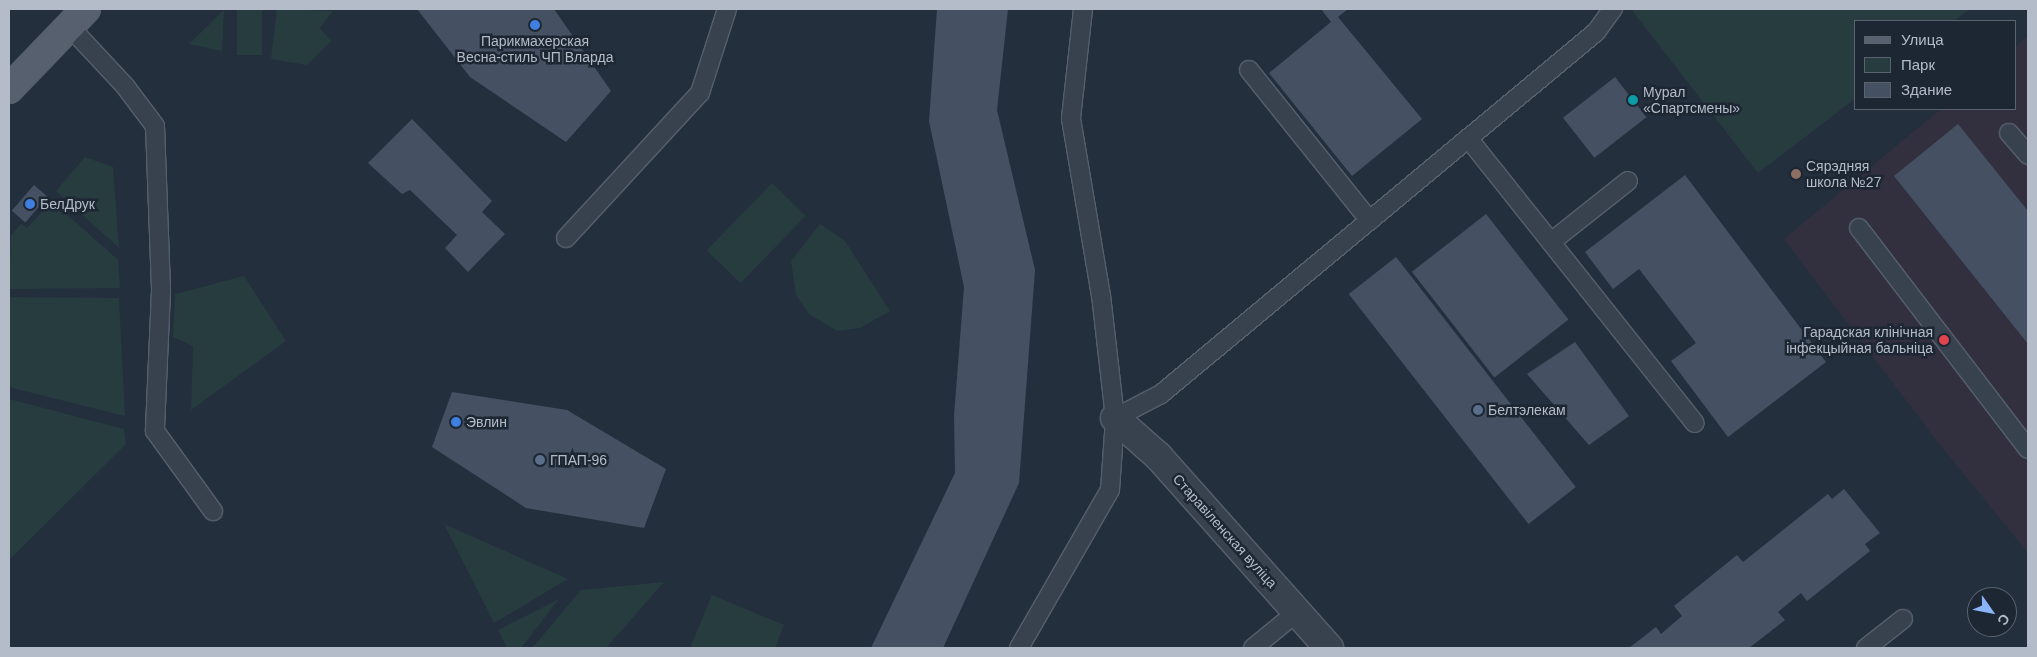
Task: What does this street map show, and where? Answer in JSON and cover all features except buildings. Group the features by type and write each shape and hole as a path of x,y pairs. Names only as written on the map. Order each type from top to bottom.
{"main road":[{"path":"9,90 77,17"}],"street":[{"name":"Старавіленская вуліца","path":"1115,418 1158,456 1329,648"}],"lane":[{"path":"566,238 700,93 726,9"},
{"path":"1019,648 1110,490 1115,418 1101,296 1071,118 1083,9"},
{"path":"1115,418 1161,394 1596,32 1612,9"},
{"path":"77,17 155,126 161,291 155,430 213,511"},
{"path":"1248,70 1370,221"},
{"path":"2009,133 2028,155"},
{"path":"1468,138 1694,423"},
{"path":"1551,242 1628,181"},
{"path":"1859,228 2028,449"},
{"path":"1252,648 1297,612"},
{"path":"1866,648 1903,620"}],"shaded area":[{"name":"Гарадская клінічная інфекцыйная бальніца","path":"2028,36 2028,553 1937,441 1784,239 1940,110 2017,110 2017,45"}],"green space":[{"path":"237,9 262,9 262,55 237,55"},
{"path":"277,9 333,11 320,28 331,41 307,65 271,59"},
{"path":"1631,9 1970,9 1955,20 1854,20 1854,100 1758,173"},
{"path":"224,10 222,51 189,44"},
{"path":"85,157 113,167 119,248 56,191"},
{"path":"772,183 806,216 741,283 707,251"},
{"path":"52,201 118,260 120,288 9,289 11,235 21,224 27,228"},
{"path":"820,224 845,241 890,311 860,328 837,331 809,314 796,295 791,261"},
{"path":"244,276 286,341 191,410 193,346 173,337 175,294"},
{"path":"9,297 119,298 125,416 9,387"},
{"path":"9,399 124,429 126,444 9,560"},
{"path":"444,524 568,579 494,623"},
{"path":"664,582 606,648 532,648 581,590"},
{"path":"712,595 784,625 775,648 690,648"},
{"path":"559,599 521,648 507,648 498,630"}],"place":[{"name":"Парикмахерская Весна-стиль ЧП Вларда","path":"535,25"},
{"name":"Мурал «Спартсмены»","path":"1633,100"},
{"name":"Сярэдняя школа №27","path":"1796,174"},
{"name":"БелДрук","path":"30,204"},
{"name":"Гарадская клінічная інфекцыйная бальніца","path":"1944,340"},
{"name":"Белтэлекам","path":"1478,410"},
{"name":"Эвлин","path":"456,422"},
{"name":"ГПАП-96","path":"540,460"}]}
